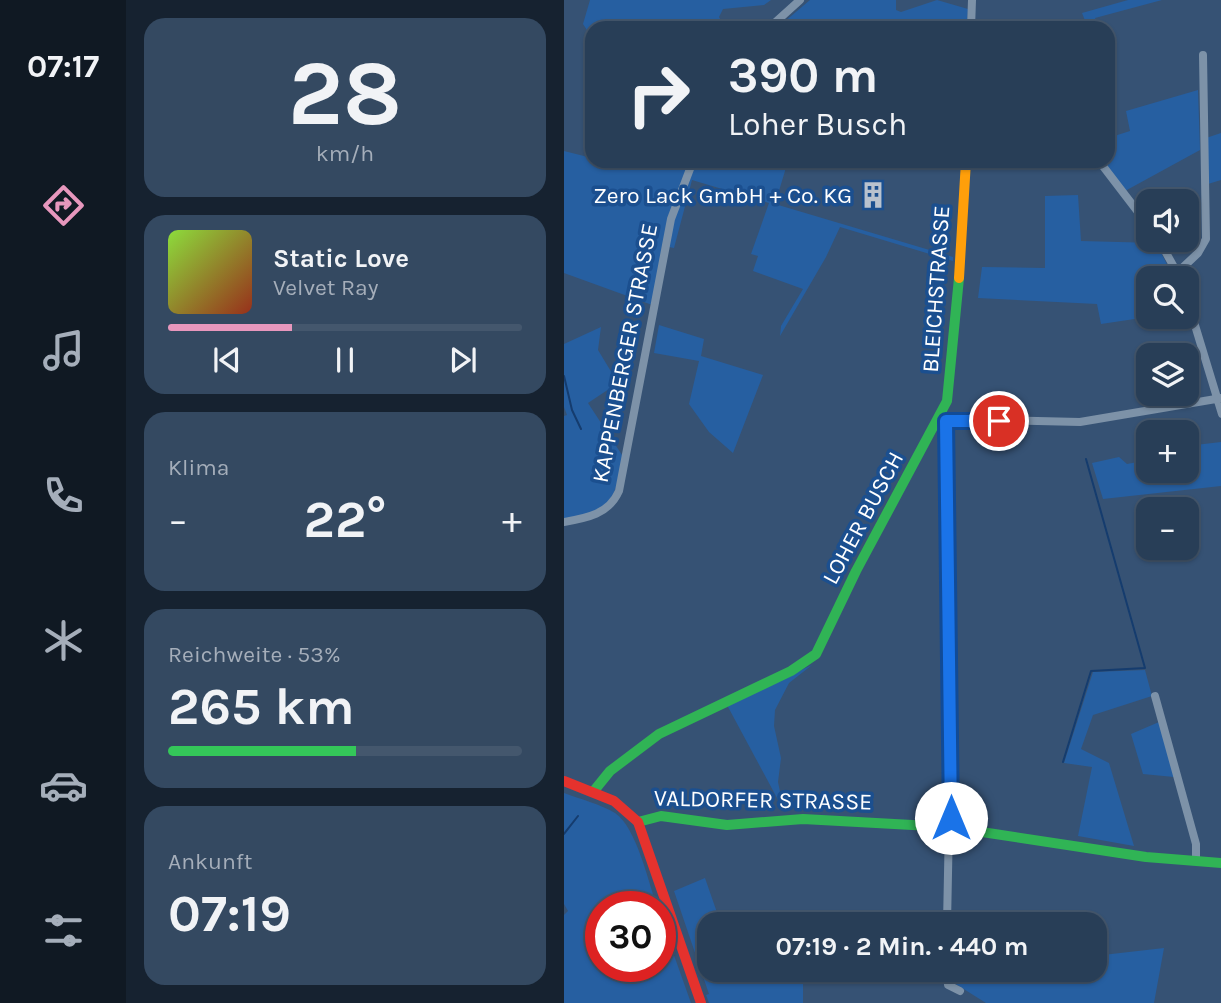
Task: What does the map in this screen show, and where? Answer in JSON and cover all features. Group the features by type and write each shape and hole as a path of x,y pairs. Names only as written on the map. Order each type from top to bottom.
{"street":[{"path":"777,21 800,0"},
{"path":"971,21 972,0"},
{"path":"1187,266 1206,239 1203,55"},
{"name":"KAPPENBERGER STRASSE","path":"564,522 602,512 611,505 618,491 671,219 691,168"},
{"name":"BLEICHSTRASSE","path":"947,912 952,672 943,419 949,392 965,168"},
{"path":"1104,168 1136,209"},
{"path":"1197,329 1220,399 1221,415"},
{"path":"943,419 1080,422 1172,404 1220,399"},
{"name":"LOHER BUSCH","path":"593,792 610,771 659,734 791,671 817,654 856,571 943,419"},
{"path":"1155,696 1196,844 1196,861"},
{"path":"564,781 623,806 638,822 701,1003"},
{"name":"VALDORFER STRASSE","path":"638,822 661,817 727,825 803,819 949,827 1038,838 1146,857 1221,863"},
{"path":"948,982 948,985 960,991"}],"shaded area":[{"path":"590,0 771,0 764,5 723,9 719,17 721,21 585,21 585,27 583,24"},
{"path":"810,0 896,0 896,10 901,12 937,0 968,9 967,21 785,21"},
{"path":"1128,0 1162,0 1095,18 1096,21 1085,21 1082,13"},
{"path":"1198,90 1200,150 1125,191 1107,168 1115,168 1115,136 1130,131 1126,111"},
{"path":"1221,133 1221,180 1208,184 1206,138"},
{"path":"564,151 585,156 585,168 786,168 775,204 953,257 953,261 840,227 826,257 780,336 781,326 803,289 753,271 758,256 751,254 769,203 692,180 674,248 669,247 655,306 564,273"},
{"path":"1078,195 1081,241 1136,242 1136,252 1161,252 1168,266 1136,266 1136,319 1101,324 1097,304 978,298 982,267 1045,268 1045,196"},
{"path":"659,325 704,339 701,356 763,375 733,453 709,432 689,404 699,361 654,353"},
{"path":"601,327 598,350 618,383 588,403 624,458 617,485 608,502 592,512 564,519 564,416 567,415 564,407 564,344"},
{"path":"1221,442 1221,486 1103,499 1092,463 1119,457 1127,464 1136,462 1136,483 1199,483 1199,445"},
{"path":"812,665 789,683 775,710 774,726 781,758 778,782 784,811 727,705"},
{"path":"1145,670 1152,696 1093,715 1081,749 1109,763 1134,846 1078,836 1092,767 1064,763 1093,672"},
{"path":"1159,722 1174,777 1143,774 1131,734"},
{"path":"564,793 596,804 623,820 636,843 652,891 585,891 585,982 676,982 676,961 691,1003 564,1003 564,915 568,911 564,904"},
{"path":"705,878 717,912 697,912 697,959 676,891"},
{"path":"1164,948 1154,1003 986,1003 953,982 1107,982 1107,955"},
{"path":"705,982 803,982 803,1003 709,1003 706,995 709,994"}],"waterway":[{"path":"564,376 572,410 581,429"},
{"path":"1063,762 1091,671 1145,668 1086,459"},
{"path":"945,602 946,722"},
{"path":"564,834 578,816"}],"traffic: fast":[{"path":"593,792 610,771 659,734 791,671 816,654 856,571 947,401 959,278"},
{"path":"638,822 661,816 727,825 803,819 949,827 1146,857 1222,863"}],"traffic: slow":[{"path":"959,278 966,168"}],"traffic: jam":[{"path":"564,781 614,801 638,822 701,1003"}],"place":[{"name":"Zero Lack GmbH + Co. KG","path":"873,195"}],"route":[{"path":"951,818 952,672 946,421 999,421"}]}
